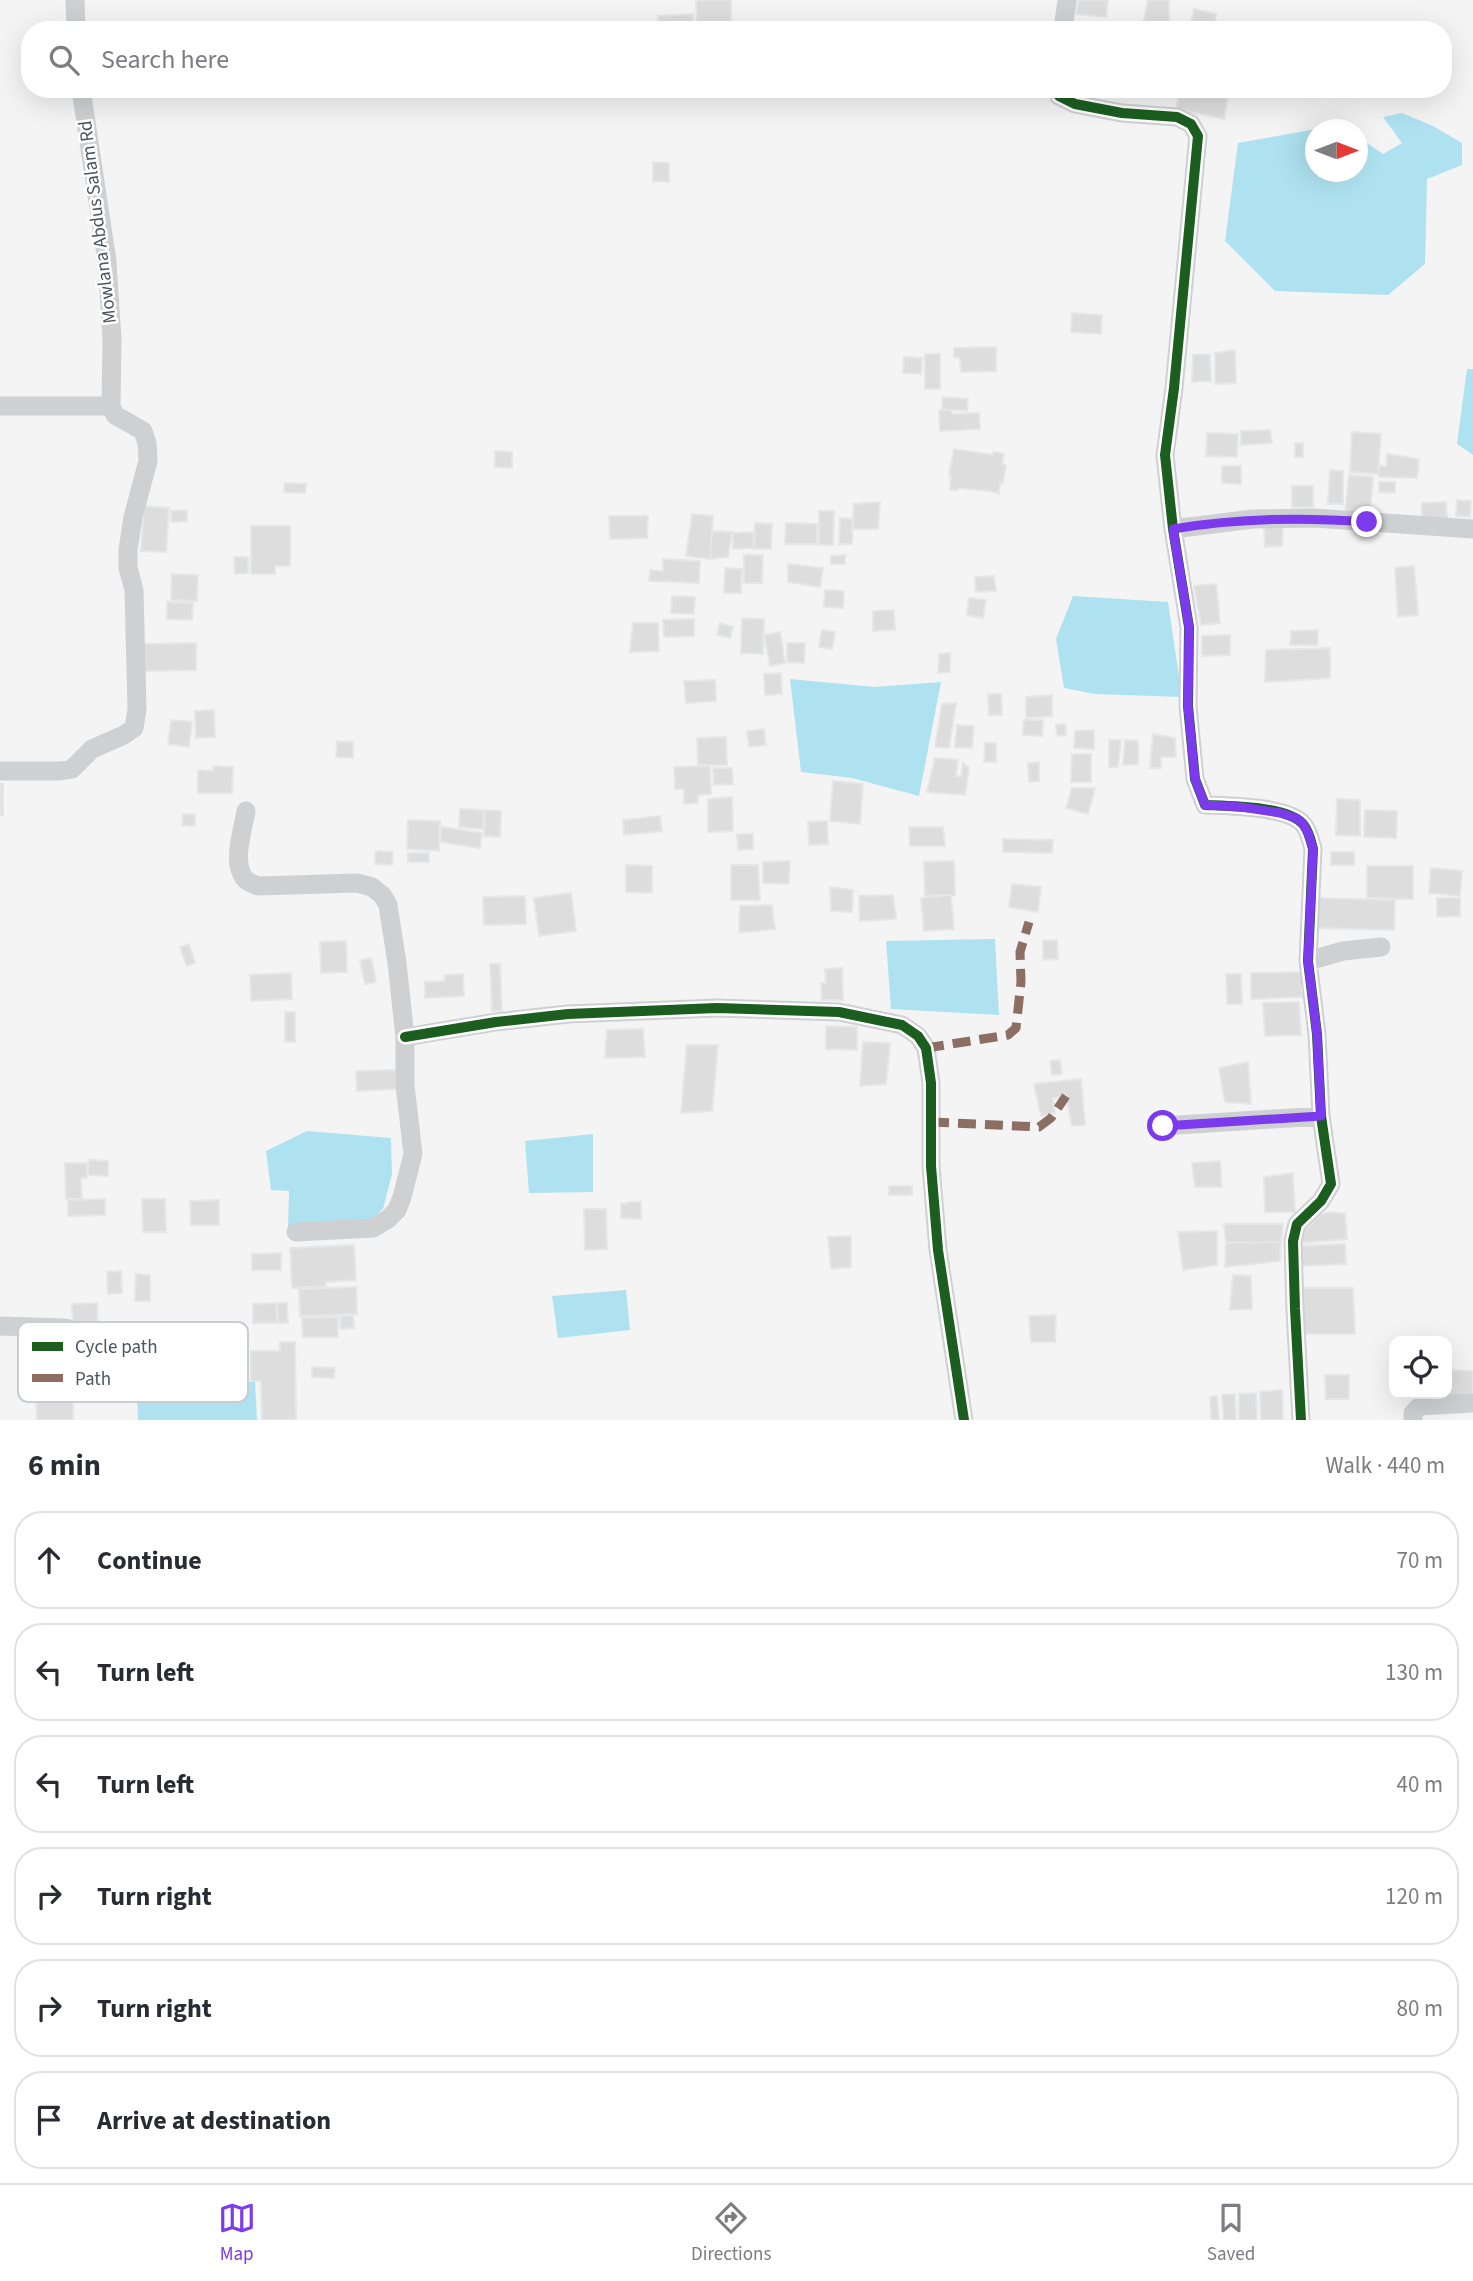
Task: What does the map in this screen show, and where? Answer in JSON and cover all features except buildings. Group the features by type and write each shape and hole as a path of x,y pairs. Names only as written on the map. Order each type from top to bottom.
{"street":[{"path":"75,0 76,21"},
{"path":"1064,21 1067,0"},
{"name":"Mowlana Abdus Salam Rd","path":"82,98 107,261 112,340 111,406"},
{"path":"1063,98 1075,104 1122,113 1177,117 1191,124 1198,136 1165,455 1173,529 1189,627 1188,706 1195,779 1205,805 1241,807 1296,818 1303,824 1313,849 1308,961 1317,1034 1321,1116 1331,1184 1321,1201 1297,1224 1293,1241 1301,1420"},
{"path":"0,407 111,406 115,415 142,432 147,443 148,461 133,517 128,550 128,568 134,590 137,709 134,728 92,749 72,769 0,771"},
{"path":"1173,529 1254,519 1314,518 1473,528"},
{"path":"246,811 238,854 242,876 246,881 258,886 357,883 373,887 382,895 388,905 392,928 405,1037 405,1085 413,1154 397,1210 373,1228 296,1232"},
{"path":"1308,961 1343,951 1381,947"},
{"path":"405,1037 496,1022 568,1014 717,1009 839,1012 902,1025 918,1036 926,1048 931,1083 931,1166 938,1250 964,1420"},
{"path":"1163,1126 1321,1116"},
{"path":"0,1326 18,1327"},
{"path":"1413,1420 1413,1413 1420,1406 1473,1403"}],"water":[{"path":"1402,113 1433,126 1462,143 1462,165 1427,179 1425,264 1388,295 1275,291 1225,241 1238,143 1305,131 1305,182 1368,182 1368,144 1383,154 1402,143 1383,117"},
{"path":"1467,369 1473,369 1473,455 1457,444"},
{"path":"1073,596 1168,602 1182,697 1095,694 1064,688 1056,639"},
{"path":"790,679 874,687 941,682 919,796 852,778 801,772"},
{"path":"995,939 999,1015 891,1009 886,941"},
{"path":"307,1131 391,1138 392,1174 383,1209 368,1223 288,1228 289,1191 271,1190 266,1151"},
{"path":"593,1134 593,1192 529,1193 525,1141"},
{"path":"626,1290 630,1330 558,1338 552,1296"},
{"path":"255,1381 257,1420 138,1420 137,1402 248,1402 248,1382"}],"marked path":[{"path":"926,1048 1008,1035 1016,1028 1021,982 1020,952 1029,922"},
{"path":"931,1122 1039,1127 1051,1118 1066,1096"}],"cycle path":[{"path":"1063,98 1075,104 1122,113 1177,117 1191,124 1198,136 1165,455 1173,529 1189,627 1188,706 1195,779 1205,805 1271,810 1295,818 1307,830 1313,849 1308,961 1317,1034 1321,1116 1331,1184 1321,1201 1297,1224 1293,1241 1301,1420"},
{"path":"405,1037 496,1022 568,1014 717,1008 839,1012 902,1025 918,1036 926,1048 931,1083 931,1166 938,1250 964,1420"}],"route":[{"path":"1163,1126 1321,1116 1317,1034 1308,961 1313,849 1308,833 1296,818 1241,807 1205,805 1195,779 1188,706 1189,627 1173,529 1254,519 1314,518 1367,522"}]}
